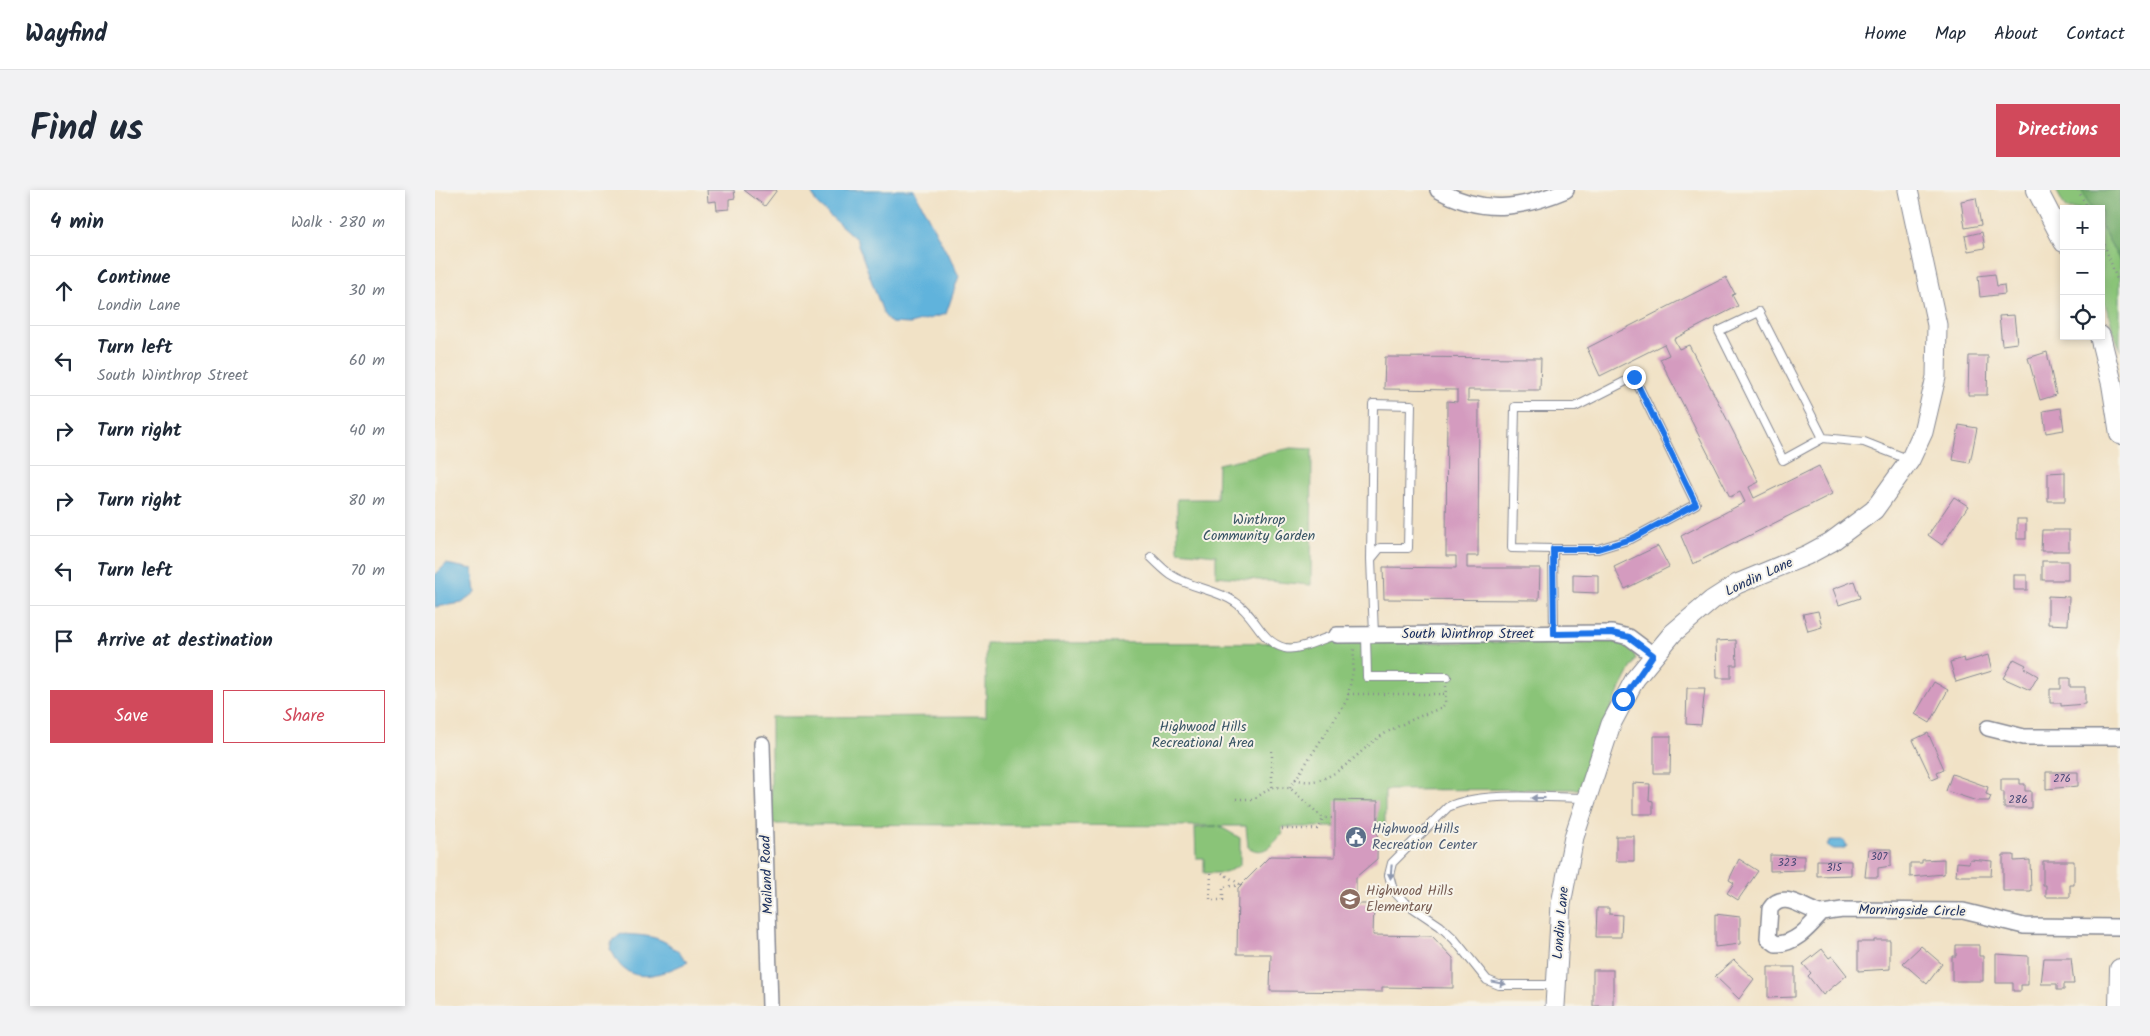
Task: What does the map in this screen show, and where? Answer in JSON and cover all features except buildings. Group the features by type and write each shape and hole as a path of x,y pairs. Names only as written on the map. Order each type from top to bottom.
{"main road":[{"path":"2037,190 2060,234"},
{"path":"2101,340 2112,384 2120,434"},
{"path":"2119,1006 2120,969"}],"street":[{"path":"1438,190 1483,206 1503,207 1524,205 1566,190"},
{"name":"Londin Lane","path":"1555,1006 1561,904 1574,837 1604,742 1619,707 1635,679 1653,655 1692,616 1720,595 1737,584 1807,555 1854,526 1874,510 1910,460 1931,407 1938,349 1933,297 1908,190"},
{"name":"South Winthrop Street","path":"1337,636 1612,633 1629,637 1653,655"},
{"path":"1988,728 2024,737 2120,737"},
{"name":"Mailand Road","path":"762,744 771,1006"},
{"name":"Morningside Circle","path":"1821,913 1841,910 1963,910 2024,926 2120,926"}],"lane":[{"path":"1823,438 1759,312 1719,331 1783,460 1823,438 1864,442 1910,460"},
{"path":"1634,377 1696,504 1631,539 1598,549 1553,549 1512,548 1515,407 1575,407 1634,377"},
{"path":"1371,559 1380,548 1408,548 1411,405 1373,404 1371,559 1365,635 1367,677 1447,677"},
{"path":"1553,549 1554,634"},
{"path":"1151,557 1172,575 1235,602 1251,615 1261,633 1273,644 1287,648 1301,647 1322,638 1337,636"},
{"path":"1556,985 1499,985 1487,980 1455,939 1440,926 1403,901 1393,890 1389,875 1392,863 1448,807 1459,802 1487,798 1586,798"}],"path":[{"path":"2078,190 2086,205"},
{"path":"2105,246 2120,288"},
{"path":"1289,788 1347,700 1353,671 1365,635"},
{"path":"1295,779 1313,781 1335,773 1400,724 1441,708 1445,704 1447,677"},
{"path":"1348,694 1446,694"},
{"path":"1272,751 1272,788"},
{"path":"1236,799 1255,799 1272,788 1289,788 1323,818 1335,818"},
{"path":"1282,829 1319,829 1323,818"},
{"path":"1211,873 1210,900 1223,900 1223,887 1241,885 1222,873"}],"green space":[{"path":"2056,190 2120,190 2120,350 2105,304 2105,205 2064,205"},
{"path":"2081,190 2120,190 2120,261 2105,233 2105,205 2090,205"},
{"name":"Winthrop Community Garden","path":"1291,448 1312,449 1311,585 1216,576 1216,555 1178,551 1177,499 1217,499 1218,464"},
{"name":"Highwood Hills Recreational Area","path":"1612,642 1627,647 1632,651 1636,659 1610,709 1580,789 1385,790 1385,827 1282,827 1282,834 1275,842 1267,848 1258,851 1248,847 1246,826 1219,826 1240,838 1240,865 1225,873 1204,873 1204,858 1196,858 1195,828 1217,826 771,824 771,717 986,716 986,643"}],"water":[{"path":"810,190 914,190 959,276 946,314 910,324 891,323 884,315 856,239 817,204"},
{"path":"446,564 473,569 476,592 462,603 435,607 435,575"},
{"path":"1831,840 1844,840 1847,846 1843,849 1830,849 1827,845"},
{"path":"621,934 658,939 680,953 688,962 656,974 639,975 631,973 622,967 610,949 612,941"}],"place":[{"name":"Highwood Hills Recreation Center","path":"1356,837"},
{"name":"Highwood Hills Elementary","path":"1350,899"}],"route":[{"path":"1623,699 1653,655 1629,637 1612,633 1554,634 1553,549 1598,549 1631,539 1696,504 1634,377"}]}
